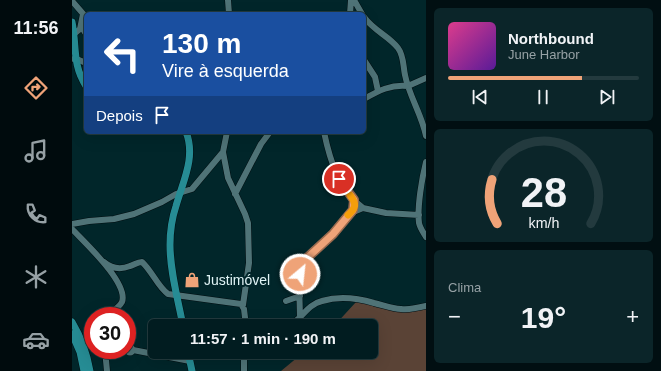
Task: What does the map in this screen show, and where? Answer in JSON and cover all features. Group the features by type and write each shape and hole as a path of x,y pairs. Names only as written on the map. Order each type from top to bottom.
{"main road":[{"path":"72,22 74,34 74,59 78,74 84,83"},
{"path":"182,319 171,265 170,244 174,211 190,155 187,134"},
{"path":"72,322 88,358 90,371"},
{"path":"72,334 80,352 84,371"},
{"path":"190,361 192,371"}],"street":[{"path":"228,0 229,12"},
{"path":"350,12 353,0"},
{"path":"353,0 361,12"},
{"path":"72,1 84,14"},
{"path":"74,34 80,30 84,18"},
{"path":"366,20 369,24 391,41 400,51 408,86 426,136"},
{"path":"81,26 84,31"},
{"path":"74,59 84,62"},
{"path":"366,63 375,77 378,91"},
{"path":"366,98 378,91 395,86 408,86 426,78"},
{"path":"227,134 223,152 227,175 245,214 249,227 249,263 243,305 245,319"},
{"path":"235,194 261,144 268,134"},
{"path":"325,134 335,172 345,189 363,208 386,213 419,215"},
{"path":"72,224 114,219 134,214 190,189 194,187 223,152"},
{"path":"426,162 422,180 419,215 420,224 426,237"},
{"path":"300,318 300,274 302,265 353,212 355,206 354,200"},
{"path":"353,212 363,208"},
{"path":"72,229 104,262 111,267 129,267 137,262 142,262 163,290 168,294 236,302 243,305"},
{"path":"104,262 120,286 123,298 119,307"},
{"path":"286,301 300,296"},
{"path":"300,318 312,305 332,299 351,298 399,309 426,306"},
{"path":"136,351 190,361"},
{"path":"106,359 107,371"},
{"path":"244,359 244,371"}],"shaded area":[{"path":"356,302 426,309 426,371 281,371 296,359 378,359 378,319 340,319"}],"slow traffic":[{"path":"348,215 353,212 355,206 354,200 350,195"}],"place":[{"name":"Justimóvel","path":"192,280"}],"route":[{"path":"300,274 301,268 307,258 333,234 347,216 353,212 355,205 354,200 339,179"}]}
